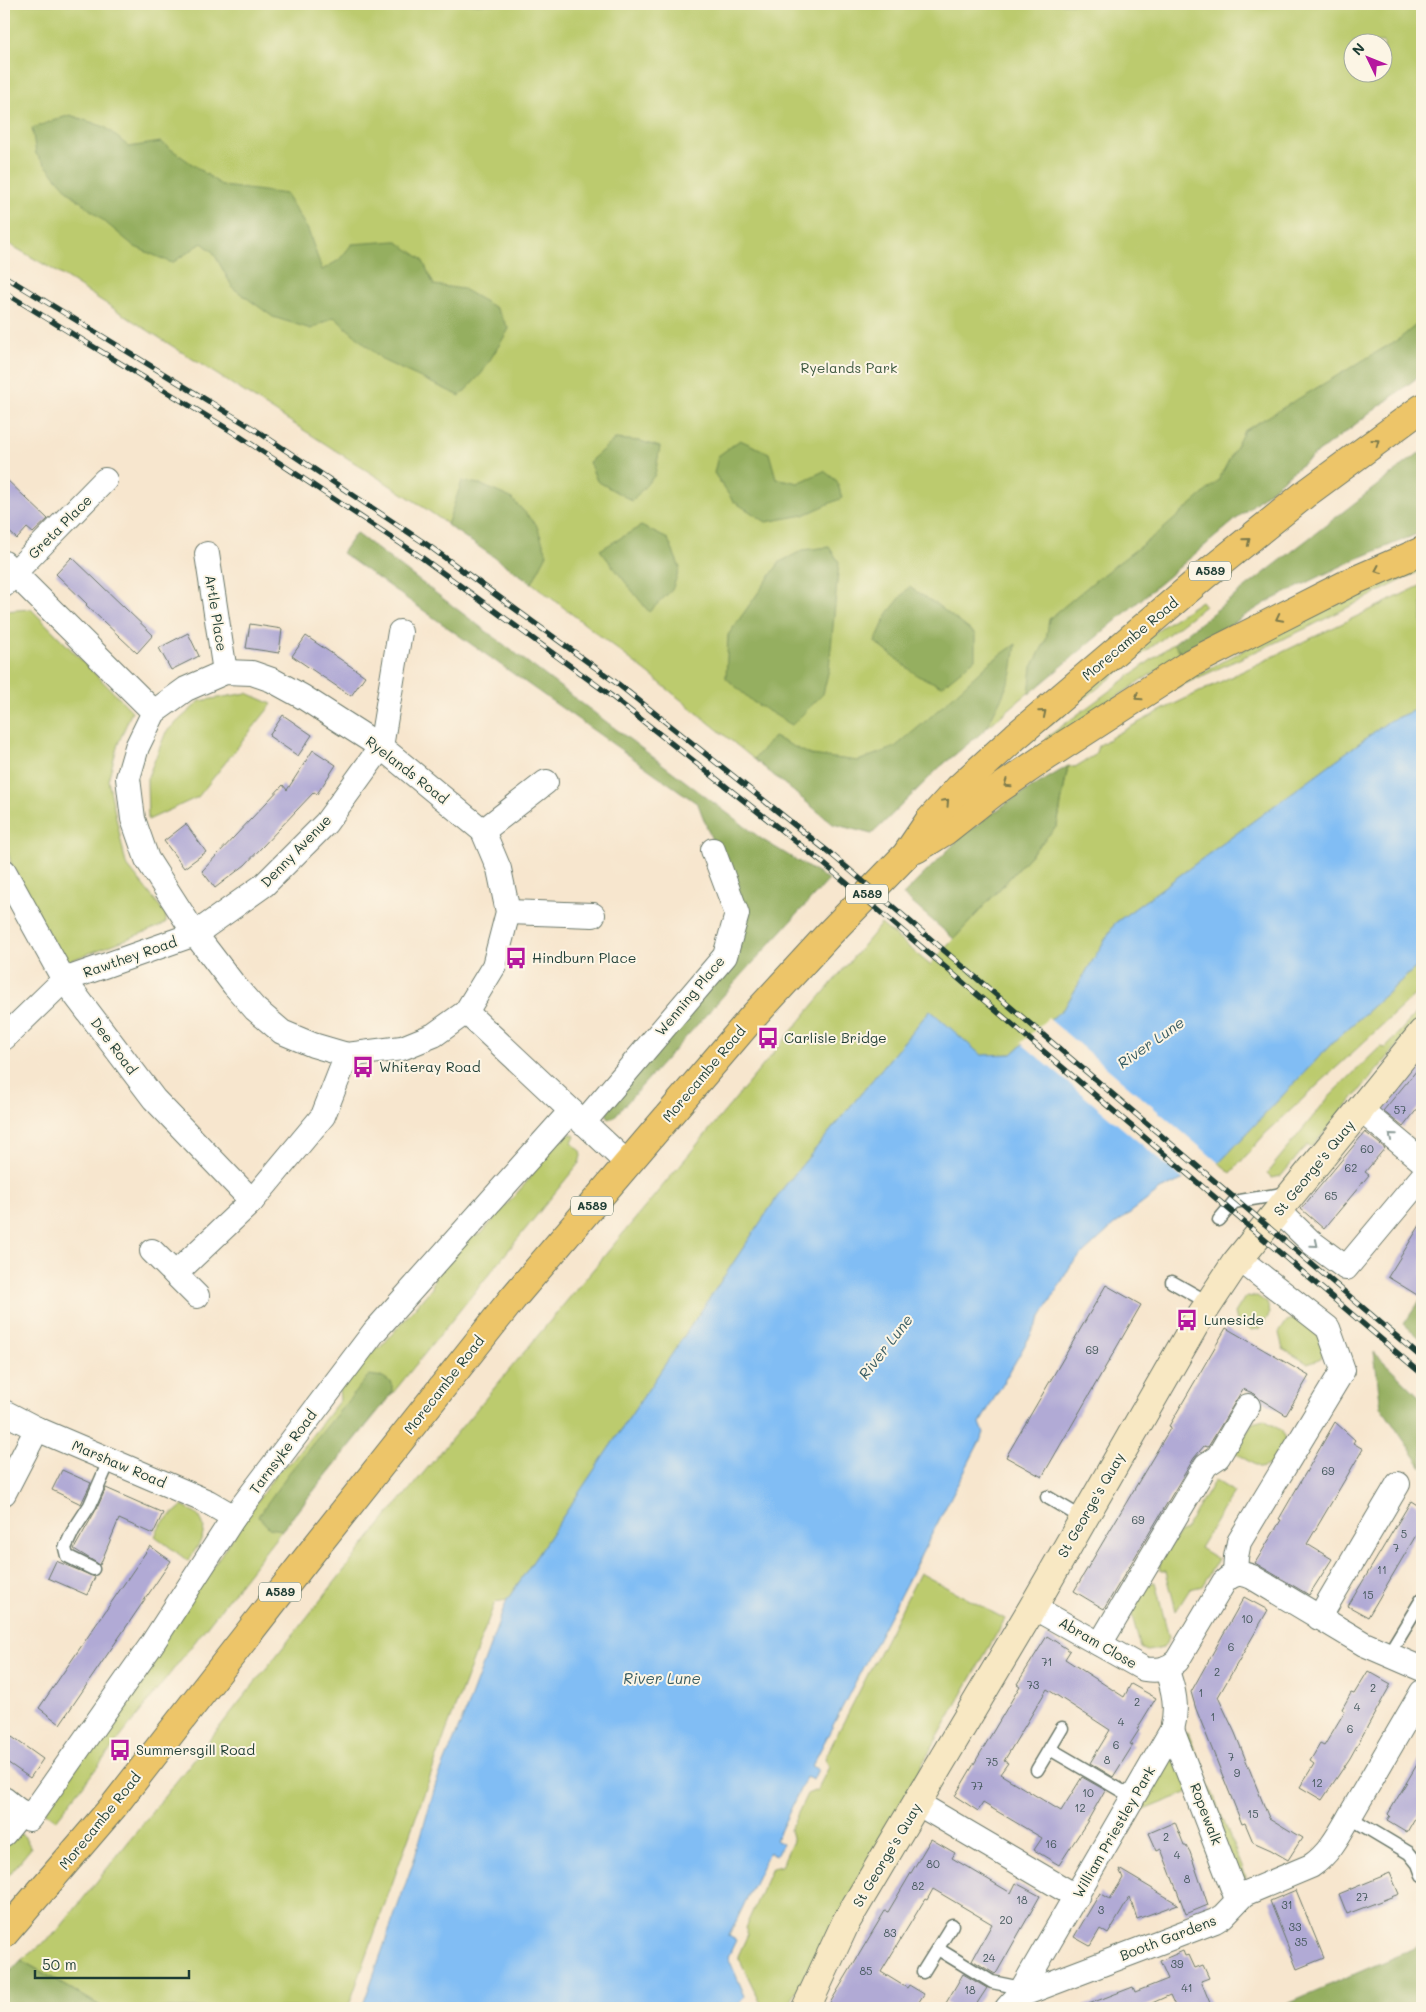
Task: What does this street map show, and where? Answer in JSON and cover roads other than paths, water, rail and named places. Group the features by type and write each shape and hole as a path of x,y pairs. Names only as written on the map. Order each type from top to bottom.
{"main road":[{"name":"Morecambe Road","path":"4,1934 113,1807 513,1298 756,1013 906,855 929,821 959,788 1016,736 1197,582 1289,507 1419,417"},
{"name":"Morecambe Road","path":"906,855 945,831 993,793 1047,756 1191,663 1351,582 1422,551"}],"street":[{"name":"Greta Place","path":"7,574 105,480"},
{"name":"Artle Place","path":"207,554 225,672"},
{"path":"7,574 154,712"},
{"name":"Denny Avenue","path":"195,934 264,885 326,823 381,747 400,632"},
{"name":"Ryelands Road","path":"225,672 252,674 272,680 303,697 381,747 483,831 499,869 508,912 494,966 466,1012 434,1035 402,1048 348,1055 312,1045 282,1032 255,1009 195,934 147,859 133,819 128,778 138,746 154,712 186,689 225,672"},
{"path":"483,831 546,782"},
{"name":"Wenning Place","path":"577,1117 725,956 737,914 713,850"},
{"name":"Dee Road","path":"4,871 64,980 154,1100 252,1201"},
{"path":"508,912 593,915"},
{"name":"Rawthey Road","path":"64,980 195,934"},
{"path":"4,1038 64,980"},
{"path":"466,1012 628,1164"},
{"name":"St George's Quay","path":"806,2008 846,1922 1033,1607 1209,1303 1235,1264 1422,1033"},
{"path":"175,1274 252,1201 323,1116 348,1055"},
{"path":"1361,1110 1422,1161"},
{"name":"Tarnsyke Road","path":"4,1834 18,1810 150,1647 234,1517 374,1332 577,1117"},
{"path":"1286,1202 1311,1242 1346,1268 1422,1177"},
{"path":"152,1251 197,1296"},
{"path":"1235,1574 1239,1542 1343,1370 1328,1328 1251,1268"},
{"path":"1100,1644 1206,1465 1218,1458 1248,1406"},
{"name":"Marshaw Road","path":"4,1412 37,1429 208,1502 234,1517"},
{"path":"4,1493 37,1429"},
{"path":"1319,1618 1398,1484"},
{"path":"1166,1668 1171,1666 1182,1653 1224,1582 1229,1577 1241,1573 1252,1577 1364,1644 1422,1669"},
{"name":"Abram Close","path":"1033,1607 1144,1669 1155,1671 1166,1668"},
{"name":"William Priestley Park","path":"1015,1998 1077,1897 1172,1730 1176,1706 1173,1688 1166,1668"},
{"name":"Booth Gardens","path":"1015,1998 1215,1921 1237,1899 1254,1889 1311,1866 1321,1860 1422,1692"},
{"name":"Ropewalk","path":"1172,1730 1237,1899"},
{"path":"917,1803 1077,1897"}],"lane":[{"path":"1219,1220 1234,1202 1286,1202"},
{"path":"1172,1282 1209,1303"},
{"path":"93,1569 67,1556 65,1548 73,1531 90,1505 110,1459"},
{"path":"1047,1497 1084,1519"},
{"path":"1388,1655 1422,1599"},
{"path":"1038,1770 1062,1728"},
{"path":"1050,1749 1134,1798"},
{"path":"1349,1816 1408,1853 1418,1864 1422,1875"},
{"path":"924,1972 952,1925"},
{"path":"938,1949 1015,1998"}],"water":[{"name":"River Lune","path":"1422,707 1422,962 1335,1040 1219,1163 1160,1190 1113,1226 1071,1265 980,1423 984,1433 812,1766 818,1769 813,1780 806,1777 776,1840 782,1844 776,1855 769,1852 729,1936 736,1940 728,1957 745,1996 737,2008 362,2008 415,1857 436,1783 465,1713 507,1600 784,1187 930,1010 981,1055 1012,1054 1065,1007 1115,923 1389,721"}],"railway":[{"path":"4,276 254,429 429,546 618,684 831,854 1422,1358"},
{"path":"4,292 236,434 421,557 610,695 823,863 1422,1374"}],"place":[{"name":"Hindburn Place","path":"516,958"},
{"name":"Carlisle Bridge","path":"768,1038"},
{"name":"Whiteray Road","path":"363,1067"},
{"name":"Luneside","path":"1187,1320"},
{"name":"Summersgill Road","path":"120,1750"}],"park label":[{"name":"Ryelands Park","path":"849,368"}]}
